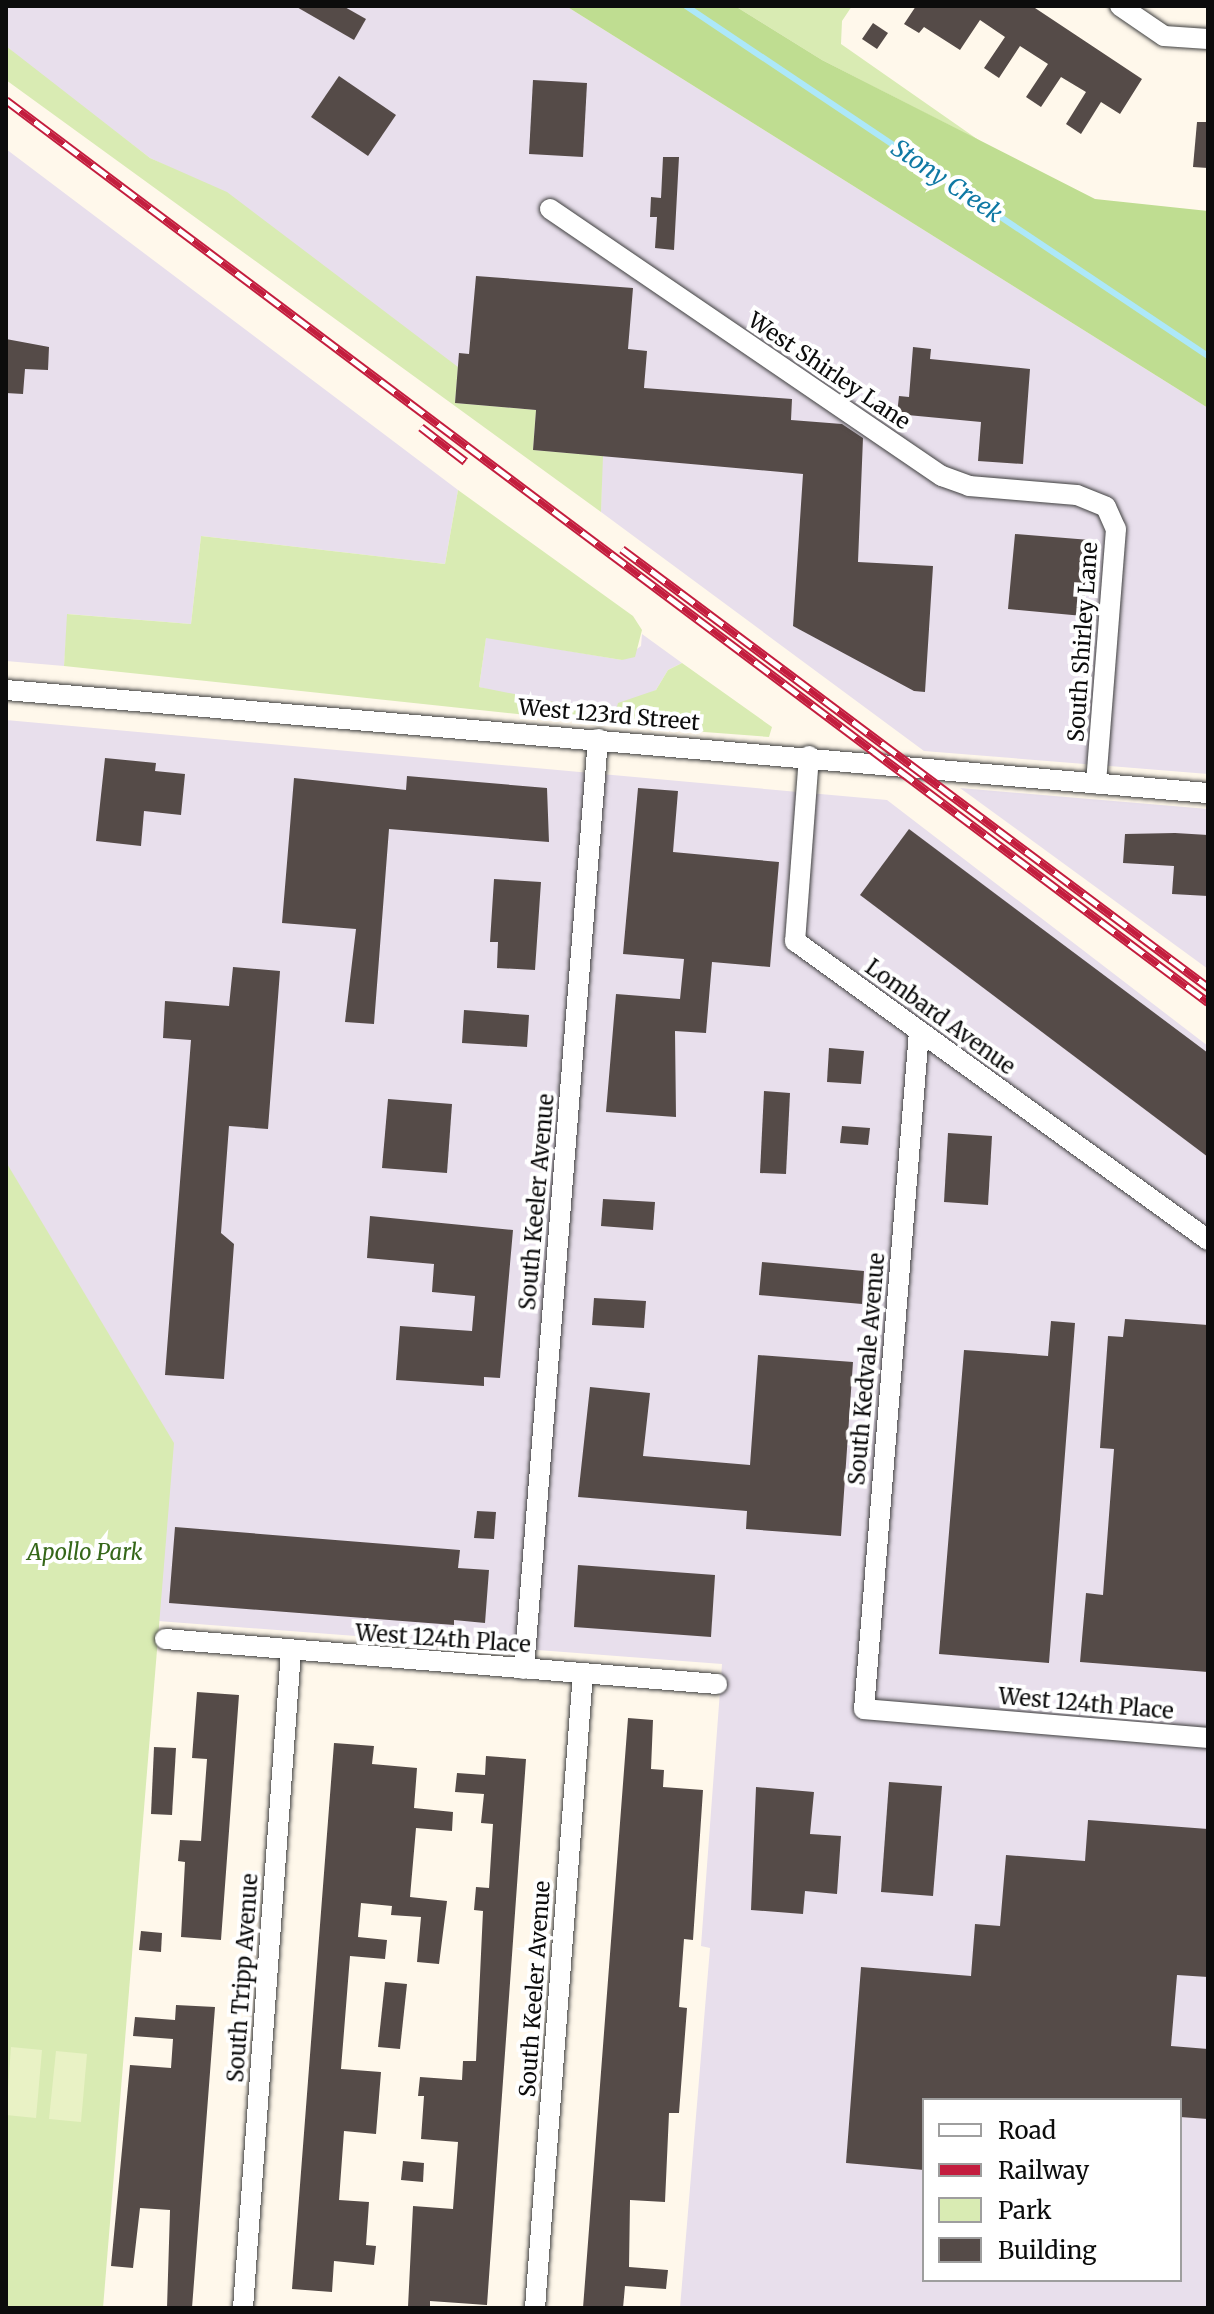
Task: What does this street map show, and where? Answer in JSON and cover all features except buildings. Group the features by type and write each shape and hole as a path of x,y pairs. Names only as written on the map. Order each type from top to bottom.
{"street":[{"path":"1120,6 1164,36 1208,39"},
{"name":"West Shirley Lane","path":"550,209 942,476 969,486 1077,495 1106,507"},
{"name":"South Shirley Lane","path":"1096,783 1116,529 1106,507"},
{"name":"West 123rd Street","path":"6,690 809,756 1208,793"},
{"name":"South Keeler Avenue","path":"524,1669 598,739"},
{"name":"Lombard Avenue","path":"809,756 795,941 1208,1240"},
{"name":"South Kedvale Avenue","path":"864,1709 919,1032"},
{"name":"West 124th Place","path":"165,1639 717,1684"},
{"name":"South Tripp Avenue","path":"243,2308 291,1651"},
{"name":"South Keeler Avenue","path":"535,2308 583,1673"},
{"name":"West 124th Place","path":"864,1709 1208,1738"}],"shaded area":[{"path":"6,6 566,6 1208,408 1208,774 924,751 601,512 602,456 533,450 536,410 455,403 186,175 150,158 32,68 6,46"},
{"path":"6,149 458,490 445,564 201,536 191,624 68,614 64,666 6,661"},
{"path":"642,634 682,663 668,670 656,690 614,712 612,725 584,721 583,714 479,687 486,637 622,660 641,646"},
{"path":"6,720 887,800 1208,1046 1208,2308 680,2308 710,1948 701,1946 722,1664 158,1621 165,1531 6,1296"},
{"path":"960,788 1208,809 1208,969"}],"green space":[{"path":"566,6 735,6 822,60 1095,199 1208,211 1208,408"},
{"path":"735,6 852,6 842,21 841,44 980,141 822,60"},
{"path":"6,46 150,158 227,192 458,367 455,403 536,410 533,450 603,456 601,512 6,80"},
{"path":"458,490 633,616 642,630 635,657 622,660 486,638 479,687 574,706 584,721 64,666 67,614 191,624 201,536 445,564"},
{"path":"682,663 772,727 769,737 612,725 618,703 656,690 668,670"},
{"name":"Apollo Park","path":"6,1162 174,1443 103,2308 6,2308"},
{"path":"11,2047 42,2050 36,2118 6,2115"},
{"path":"56,2051 87,2054 81,2122 49,2119"}],"waterway":[{"name":"Stony Creek","path":"686,6 1208,356"}],"railway":[{"path":"6,100 1208,1002"},
{"path":"421,427 465,461"},
{"path":"622,549 1208,987"}]}
